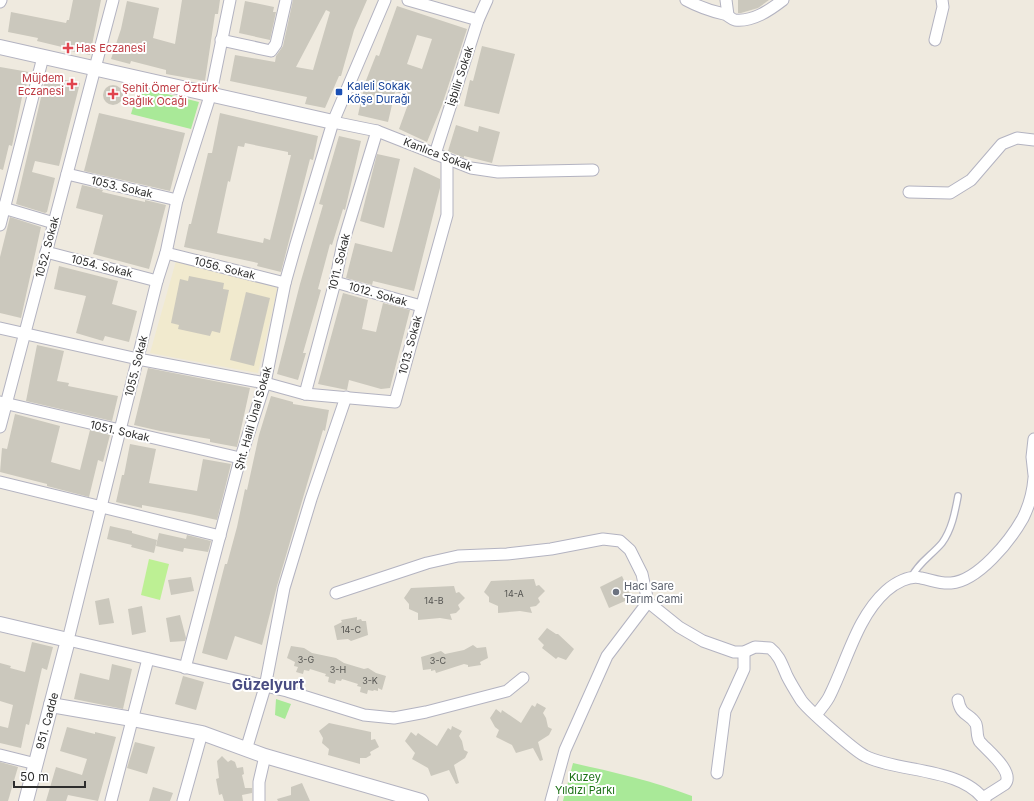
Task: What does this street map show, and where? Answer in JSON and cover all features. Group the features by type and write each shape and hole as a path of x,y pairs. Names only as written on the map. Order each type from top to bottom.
{"street":[{"name":"1052. Sokak","path":"0,427 3,402 25,333 113,0"},
{"name":"1055. Sokak","path":"68,640 157,281 166,253 177,200 211,93 230,0"},
{"path":"221,40 271,50 276,44 286,0"},
{"name":"Şht. Halil Ünal Sokak","path":"185,668 240,458 265,383 285,283 333,122 385,0"},
{"path":"408,0 478,20"},
{"name":"İşbilir Sokak","path":"435,154 478,20 487,0"},
{"path":"686,0 703,9 728,15 732,19 737,20 758,16 784,0"},
{"path":"726,0 728,15"},
{"path":"935,40 943,7 942,0"},
{"path":"0,47 211,93 333,122"},
{"path":"0,225 2,208 43,57"},
{"name":"Kanlıca Sokak","path":"333,122 377,131 471,168 498,172 593,170"},
{"name":"1011. Sokak","path":"305,394 335,282 343,243 377,131"},
{"path":"909,192 950,193 971,180 1002,144 1017,138 1034,140"},
{"name":"1013. Sokak","path":"0,328 138,359 265,383 305,394 395,402 447,215 447,159"},
{"name":"1053. Sokak","path":"67,174 177,200"},
{"path":"2,208 54,223"},
{"name":"1054. Sokak","path":"46,252 157,281"},
{"name":"1056. Sokak","path":"166,253 285,283"},
{"name":"1012. Sokak","path":"335,282 421,306"},
{"path":"246,750 265,687 284,588 311,499 346,397"},
{"name":"1051. Sokak","path":"3,402 120,431 240,458"},
{"path":"816,715 830,697 870,608 885,592 896,583 911,578 920,577 940,583 951,583 971,577 982,568 1010,536 1023,518 1033,491 1034,477 1032,458 1034,439"},
{"path":"0,482 220,536"},
{"path":"336,592 427,563 458,556 507,554 550,549 603,539 620,542 630,550 642,574 648,602 679,627 703,641 734,652 744,652 755,647 763,646 770,648 775,652 802,702 864,756 884,763 928,771 961,782 971,788 984,800 1006,784 1008,775 992,751 981,742 976,724 961,711 958,700"},
{"path":"551,801 565,750 608,656 648,602"},
{"path":"0,624 287,691 364,715 394,718 426,712 507,691 523,678"},
{"name":"951. Cadde","path":"26,801 68,640"},
{"path":"717,773 725,711 744,670 744,652"},
{"path":"111,801 148,659"},
{"path":"51,705 202,733 265,756 421,801"},
{"path":"183,801 202,733"},
{"path":"0,755 36,764"},
{"path":"259,801 259,782 265,756"}],"lane":[{"path":"911,578 919,566 942,542 950,529 958,496"}],"shaded area":[{"path":"176,261 278,287 258,373 150,353"}],"green space":[{"path":"139,87 199,102 191,129 131,114"},
{"path":"149,559 169,564 160,600 141,595"},
{"path":"276,699 291,704 285,719 275,715"},
{"name":"Kuzey Yıldızı Parkı","path":"573,763 648,781 692,796 692,801 563,801"}],"building":[{"path":"73,0 101,0 90,55 62,49 62,47 37,41 38,38 8,32 11,12 66,23 67,20 69,20"},
{"path":"182,0 220,0 218,14 215,14 205,81 166,74 166,70 131,61 130,64 111,59 121,29 127,1 159,8 153,38 175,44"},
{"path":"293,0 367,0 354,30 341,76 339,76 325,108 305,104 307,97 230,81 235,55 275,62 276,56 283,46","holes":["326,10 330,12 313,70 296,67"]},
{"path":"738,0 769,0 758,8 738,13"},
{"path":"245,1 274,7 273,12 276,12 270,40 239,33"},
{"path":"397,6 467,29 442,105 427,142 399,129 411,96 395,92 388,122 358,115 365,83 376,55 379,56","holes":["417,35 432,39 422,69 407,64"]},
{"path":"482,46 515,54 499,114 464,106 470,80 473,81"},
{"path":"0,67 29,72 24,97 22,97 12,146 9,145 3,170 0,169"},
{"path":"46,76 80,83 59,166 35,161 32,172 55,178 47,212 45,213 16,204"},
{"name":"Şehit Ömer Öztürk Sağlık Ocağı","path":"113,85 120,88 123,95 120,102 113,105 106,102 103,95 106,88"},
{"path":"99,113 185,133 170,191 84,171"},
{"path":"220,113 318,136 313,160 310,159 281,272 257,266 258,263 184,247 208,153 212,153","holes":["245,143 288,152 288,155 291,155 270,240 264,238 263,243 217,233 228,181 230,182 238,146 244,147"]},
{"path":"456,125 478,132 479,126 500,132 492,163 464,156 464,158 448,151"},
{"path":"339,136 361,141 345,210 343,209 332,245 330,244 318,289 321,290 303,353 306,353 298,380 277,374 300,284 323,205 319,204"},
{"path":"377,154 400,159 384,228 360,221"},
{"path":"414,167 440,179 440,188 414,291 373,281 372,285 346,278 355,243 392,252"},
{"path":"82,185 103,190 102,192 145,202 145,200 166,205 149,269 93,254 103,215 76,208"},
{"path":"10,217 41,227 21,318 0,313 0,257"},
{"path":"59,266 118,281 112,304 137,311 129,342 105,336 103,341 76,333 86,296 54,289"},
{"path":"189,276 224,283 223,289 229,290 220,333 212,331 210,336 178,329 179,325 171,323 180,279 188,281"},
{"path":"246,292 270,298 254,366 230,360"},
{"path":"343,293 368,300 362,329 376,332 383,303 410,310 390,388 381,389 349,380 347,390 318,384"},
{"path":"37,345 64,351 57,381 69,383 68,386 118,396 112,421 26,401"},
{"path":"148,368 250,388 237,447 210,442 210,439 134,425"},
{"path":"271,396 293,402 293,404 329,410 325,431 323,430 277,586 262,645 235,636 227,660 202,653 225,564 227,564 237,527 245,489 247,490 259,435"},
{"path":"15,414 60,426 51,462 80,470 90,430 110,435 103,462 98,460 89,497 0,472 2,448 7,449"},
{"path":"130,444 156,449 149,483 197,491 203,459 231,464 217,520 142,505 142,508 116,502 122,475 124,475"},
{"path":"110,526 132,531 132,533 157,540 154,553 131,547 132,545 107,539"},
{"path":"159,533 186,539 187,535 211,541 208,552 184,548 183,552 156,546"},
{"name":"Hacı Sare Tarım Cami","path":"622,576 632,598 609,608 600,587"},
{"path":"191,577 194,591 171,595 168,580"},
{"path":"534,579 536,586 539,585 545,591 538,598 540,602 536,606 530,607 532,613 520,611 498,613 498,606 489,602 489,597 484,592 491,581"},
{"path":"454,586 456,593 459,592 465,598 458,605 460,609 456,613 450,614 452,620 440,618 418,620 418,613 409,609 409,604 404,598 411,588"},
{"path":"109,598 114,623 99,625 95,601"},
{"path":"142,606 146,632 132,635 128,609"},
{"path":"180,615 186,638 185,641 170,642 166,618"},
{"path":"357,617 357,620 361,619 362,621 366,621 368,635 351,641 348,639 337,640 334,626 342,622 341,620"},
{"path":"547,628 558,634 574,649 566,660 558,657 556,659 542,648 544,645 538,639"},
{"path":"32,642 53,647 47,670 42,668 29,725 26,724 21,748 0,743 0,726 8,728 13,705 0,701 0,663 11,666 10,668 25,672"},
{"path":"473,645 477,648 486,647 488,658 480,662 481,665 468,667 468,665 464,664 436,673 435,670 431,671 431,669 423,670 421,657 441,651 445,654 464,650"},
{"path":"291,646 304,648 312,653 336,658 344,663 364,669 368,668 376,673 386,676 382,690 378,688 378,691 368,690 367,694 360,692 361,687 357,686 358,684 342,679 341,681 336,680 335,684 328,682 329,677 325,676 326,674 310,669 309,671 304,670 303,674 296,672 298,667 294,666 295,662 287,658"},
{"path":"112,664 132,669 123,709 74,699 80,673 109,680"},
{"path":"183,676 204,682 196,710 175,704"},
{"path":"537,703 546,708 543,713 548,727 552,729 549,735 538,742 543,760 540,761 533,748 516,753 512,745 496,737 499,730 495,727 490,718 496,709 501,713 502,710 521,723 532,705 535,707"},
{"path":"329,723 371,732 371,740 375,739 379,747 370,752 371,755 366,758 360,758 360,764 328,755 329,749 322,743 323,738 319,731"},
{"path":"452,726 462,731 459,736 464,750 468,752 465,758 454,765 459,783 456,784 449,770 431,776 428,768 412,759 415,753 405,741 411,732 416,736 418,733 437,746 448,728 451,730"},
{"path":"67,727 95,734 95,732 116,737 98,801 68,795 66,801 46,801 56,767 82,775 87,759 60,751"},
{"path":"135,742 155,747 147,774 127,768"},
{"path":"222,756 228,762 231,760 235,762 237,768 243,767 244,774 242,775 245,788 252,788 252,793 242,795 243,801 224,801 222,794 219,795 216,779 219,778 217,761"},
{"path":"0,762 18,767 8,801 0,801"},
{"path":"302,783 310,801 278,801 277,799 291,795 291,787"},
{"path":"153,787 173,793 170,801 149,801"}],"place":[{"name":"Has Eczanesi","path":"68,48"},
{"name":"Müjdem Eczanesi","path":"72,84"},
{"name":"Kaleli Sokak Köşe Durağı","path":"339,92"},
{"name":"Şehit Ömer Öztürk Sağlık Ocağı","path":"113,94"},
{"name":"Hacı Sare Tarım Cami","path":"616,592"}],"district":[{"name":"Güzelyurt","path":"268,685"}]}
